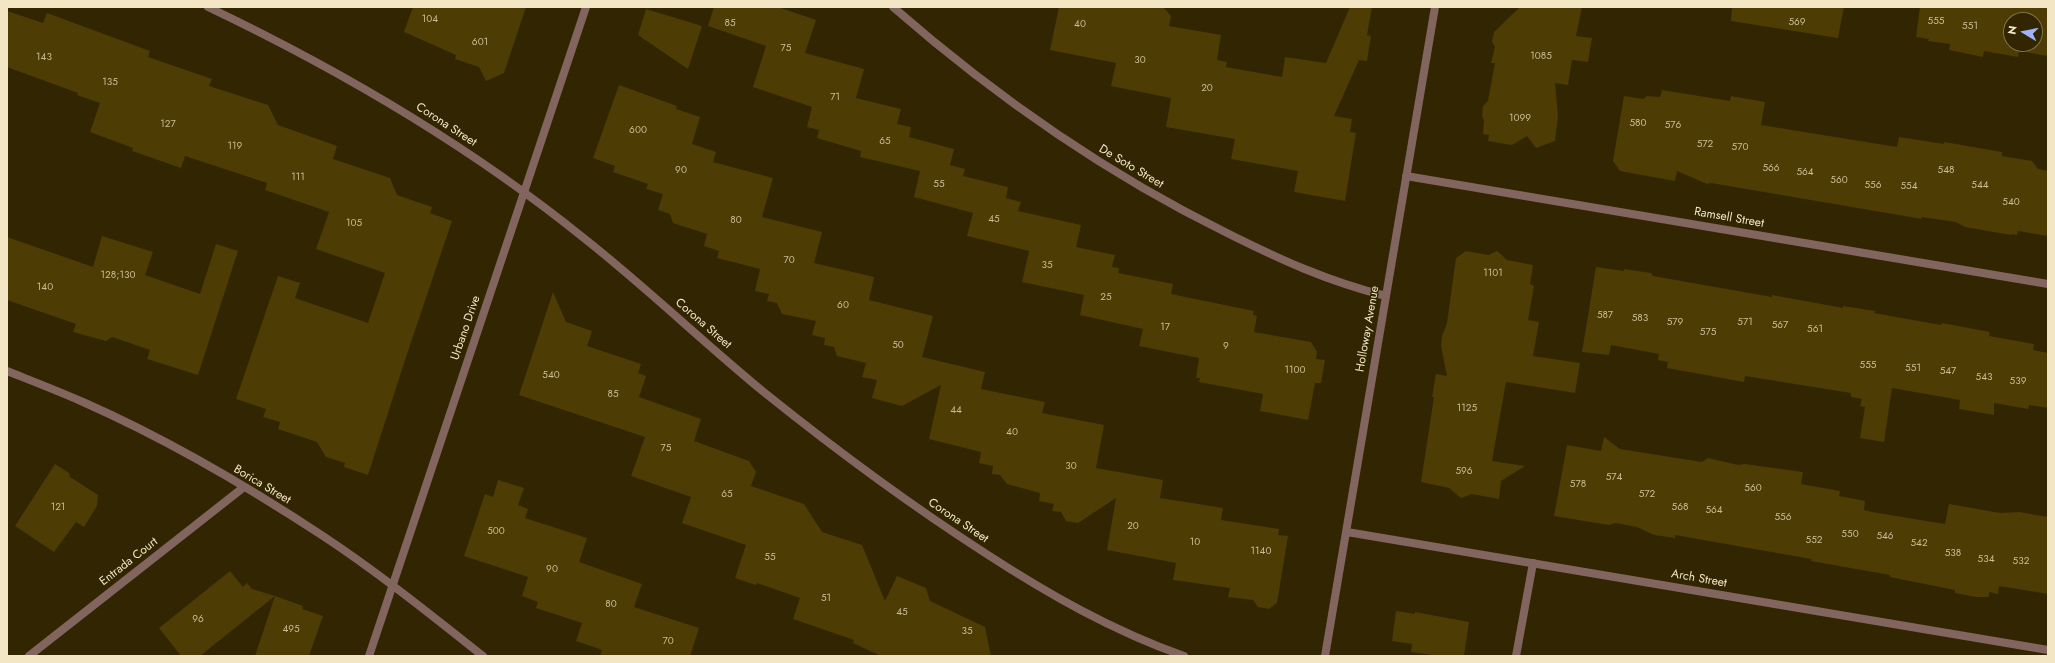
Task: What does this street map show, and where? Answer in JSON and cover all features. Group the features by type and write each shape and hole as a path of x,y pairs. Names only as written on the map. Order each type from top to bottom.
{"street":[{"name":"Corona Street","path":"208,7 290,47 369,90 524,192 586,239 764,391 890,489 1022,576 1087,614 1152,645 1184,656"},
{"name":"Urbano Drive","path":"369,656 586,7"},
{"name":"De Soto Street","path":"893,7 943,51 1001,96 1060,138 1127,180 1200,220 1312,274 1351,287 1386,296"},
{"name":"Holloway Avenue","path":"1326,656 1435,7"},
{"name":"Ramsell Street","path":"1406,176 2048,284"},
{"name":"Borica Street","path":"7,371 83,402 168,443 244,487 324,537 392,585 484,656"},
{"name":"Entrada Court","path":"29,656 244,487"},
{"name":"Arch Street","path":"1347,532 2048,650"},
{"path":"1516,656 1533,563"}],"building":[{"path":"413,7 526,7 504,73 486,81 479,67 455,59 456,55 404,32"},
{"path":"714,7 778,7 816,20 805,53 864,69 856,98 901,109 897,124 911,127 909,137 954,149 950,165 965,169 963,176 1008,187 1006,198 1021,202 1018,211 1081,225 1076,247 1115,255 1112,267 1119,268 1118,273 1173,284 1171,294 1254,311 1253,315 1257,316 1254,332 1311,342 1317,352 1316,359 1325,360 1321,383 1315,383 1308,420 1260,411 1263,394 1199,382 1200,378 1196,378 1199,358 1139,346 1143,329 1080,315 1084,295 1022,282 1029,251 967,236 973,213 914,197 920,171 860,157 861,151 817,138 819,130 807,127 812,107 753,87 766,46 708,26"},
{"path":"1059,7 1163,7 1171,16 1169,26 1221,35 1217,60 1227,62 1226,67 1282,77 1285,57 1326,63 1350,7 1372,7 1367,35 1371,36 1367,61 1359,60 1334,116 1352,119 1350,132 1356,133 1345,201 1294,192 1298,171 1231,159 1235,139 1166,127 1171,98 1111,86 1116,63 1050,50"},
{"path":"1520,7 1582,7 1576,36 1592,38 1588,62 1572,60 1568,85 1555,83 1558,116 1555,141 1536,148 1527,136 1512,145 1488,141 1489,135 1483,134 1483,106 1488,101 1495,63 1491,63 1495,47 1492,42 1494,32"},
{"path":"1732,7 1844,7 1838,38 1731,21"},
{"path":"1920,7 2048,7 2048,56 2025,52 2043,52 2043,12 2003,12 2003,52 2019,52 2018,57 1984,51 1983,57 1949,50 1950,44 1928,41 1929,39 1916,37"},
{"path":"646,9 702,26 688,69 638,35"},
{"path":"7,11 43,23 47,13 150,51 148,57 212,79 209,86 268,105 278,125 337,146 333,159 390,178 397,195 432,207 430,213 452,221 368,475 344,467 345,463 326,457 317,442 278,429 280,422 263,417 266,409 236,399 278,276 300,283 295,298 368,323 385,273 316,249 329,212 265,190 267,183 185,156 181,168 132,151 133,148 90,132 100,103 77,95 78,93 7,67"},
{"path":"619,85 677,106 676,109 700,117 692,144 716,152 713,162 773,178 762,217 822,232 814,263 874,277 869,300 933,316 922,357 985,372 981,389 1045,402 1042,413 1104,425 1096,468 1163,480 1160,498 1223,508 1221,520 1279,529 1278,535 1288,536 1277,603 1269,609 1258,607 1253,600 1228,597 1230,588 1173,580 1176,563 1107,550 1116,498 1078,523 1066,521 1061,512 1052,511 1054,504 1039,501 1040,493 1007,484 1000,475 992,474 993,466 979,463 981,452 929,439 941,385 902,406 872,398 877,380 862,377 866,363 837,356 834,347 824,345 825,338 812,335 816,321 782,314 777,303 767,301 769,294 755,291 760,269 717,258 719,251 704,246 707,234 673,223 670,214 658,210 663,194 646,189 648,184 613,172 615,166 593,158"},
{"path":"1662,90 1730,101 1731,96 1765,102 1761,125 1897,147 1899,137 1944,144 1944,142 2002,152 2002,156 2032,161 2038,169 2048,171 2048,236 2018,231 2017,235 2011,235 1965,227 1956,222 1921,217 1922,219 1711,183 1707,184 1677,171 1675,181 1620,171 1613,161 1624,96 1643,99 1647,96 1660,97"},
{"path":"102,236 153,252 145,275 200,294 216,244 238,251 198,375 147,359 150,350 112,337 106,341 73,332 76,324 7,300 7,237 93,267"},
{"path":"1466,251 1489,255 1497,251 1507,260 1533,265 1530,284 1534,286 1528,320 1539,322 1533,356 1580,363 1575,393 1506,382 1492,461 1525,466 1501,481 1499,499 1472,494 1461,498 1449,488 1421,482 1436,374 1447,376 1441,346 1442,336 1447,323 1456,258"},
{"path":"1596,267 1651,273 1653,276 1772,297 1772,295 1843,308 1843,306 1875,311 1874,313 1990,332 1989,336 2034,344 2033,350 2048,353 2048,408 2029,405 2028,409 1994,403 1994,415 1959,409 1960,400 1892,388 1884,442 1860,438 1865,407 1860,406 1862,399 1851,397 1851,393 1745,376 1744,382 1667,368 1668,362 1658,360 1659,354 1611,345 1609,355 1582,352"},
{"path":"553,292 566,322 592,331 587,346 641,364 638,373 646,376 639,397 701,419 694,441 749,461 756,472 751,486 804,504 822,532 862,545 885,601 897,576 926,588 930,601 985,627 991,656 881,656 853,643 854,640 793,619 800,598 757,583 756,585 735,578 746,545 682,523 691,497 631,476 645,437 519,395"},
{"path":"1604,437 1620,449 1702,462 1708,458 1738,465 1745,464 1803,472 1801,484 1840,491 1839,496 1865,501 1864,510 1872,512 1945,524 1949,504 2000,513 2019,512 2048,517 2048,594 1999,586 1998,594 1989,592 1989,597 1976,597 1955,593 1955,590 1890,577 1890,575 1811,561 1811,559 1675,535 1675,538 1654,535 1637,527 1616,523 1609,525 1554,516 1567,445 1601,451"},
{"path":"55,464 69,473 70,477 98,495 97,506 84,527 76,522 54,552 15,526"},
{"path":"498,480 524,488 518,505 528,509 525,518 587,538 579,562 642,584 634,607 699,628 690,656 600,656 602,650 576,641 582,623 536,608 538,602 522,596 528,577 464,556 485,494 493,497"},
{"path":"230,571 243,587 247,583 252,589 275,596 200,656 181,656 159,628"},
{"path":"275,596 303,606 302,609 323,616 309,656 255,656"},
{"path":"1396,611 1415,614 1415,612 1469,622 1464,656 1440,656 1411,652 1412,644 1392,641"}]}
